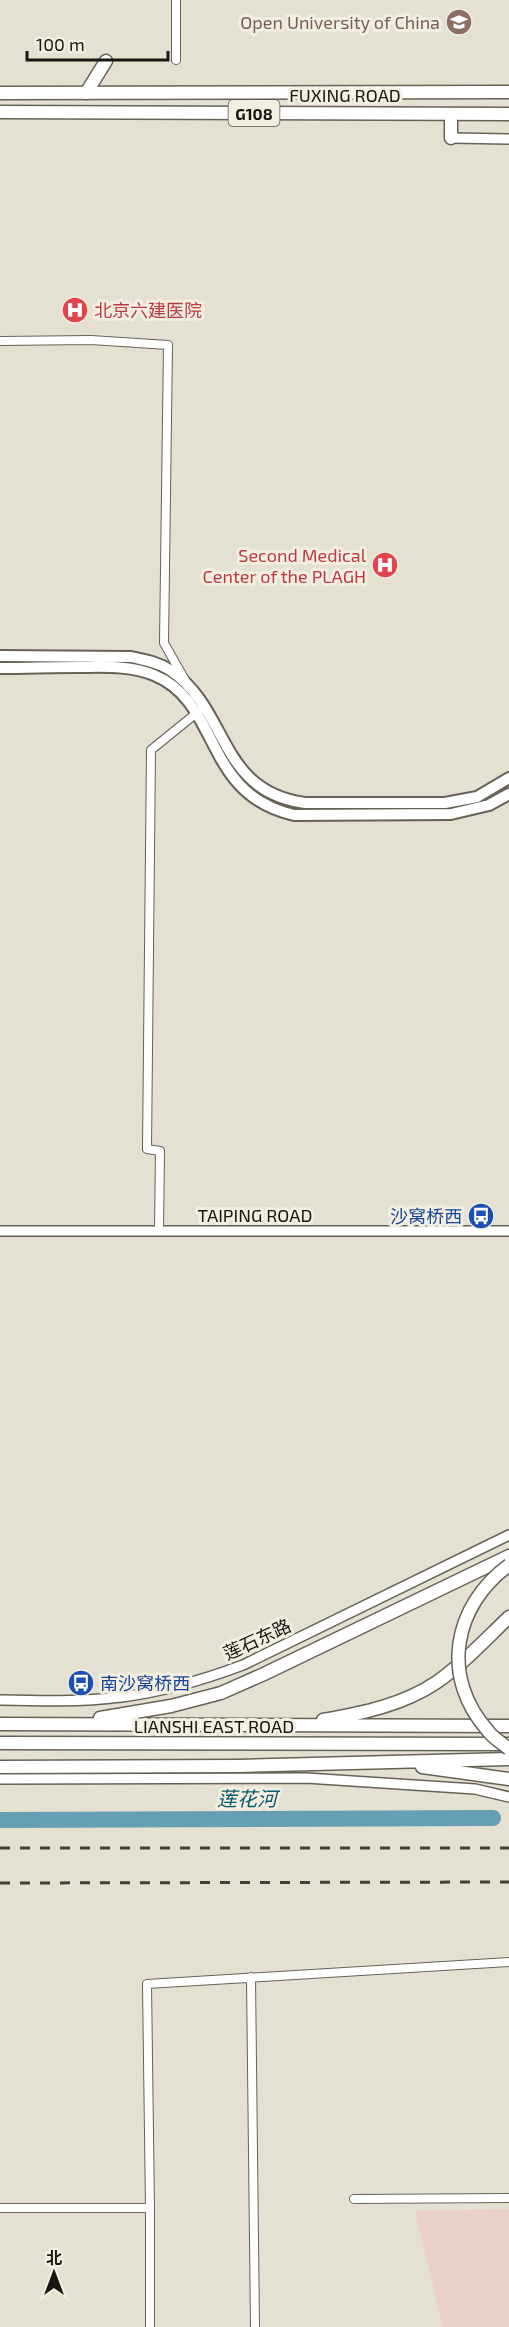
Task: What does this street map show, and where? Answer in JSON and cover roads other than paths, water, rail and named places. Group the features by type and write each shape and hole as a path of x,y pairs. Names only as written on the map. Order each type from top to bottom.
{"main road":[{"path":"86,93 106,61"},
{"name":"FUXING ROAD","path":"0,93 509,92"},
{"name":"FUXING ROAD","path":"0,112 509,114"},
{"path":"451,114 451,138"},
{"path":"0,656 131,657 168,669 189,686 234,781 256,801 281,812 294,815 451,814 489,805 509,794"},
{"path":"0,668 116,667 136,669 163,679 200,710 249,778 267,792 288,800 305,803 445,803 477,797 509,778"},
{"path":"67,1724 171,1706 221,1693 509,1556"},
{"path":"509,1565 496,1574 478,1594 464,1619 458,1660 467,1698 477,1716 488,1732 509,1747"},
{"path":"296,1725 360,1713 406,1698 444,1676 509,1617"},
{"name":"LIANSHI EAST ROAD","path":"0,1724 509,1726"},
{"name":"LIANSHI EAST ROAD","path":"0,1743 509,1747"},
{"path":"0,1767 239,1766 509,1759"},
{"path":"379,1762 509,1779"}],"street":[{"path":"176,0 176,60"},
{"path":"451,138 509,139"},
{"path":"0,341 91,340 168,345 164,643 189,686"},
{"path":"159,1231 159,1151 147,1149 151,750 200,710"},
{"name":"TAIPING ROAD","path":"0,1231 509,1231"},
{"name":"莲石东路","path":"0,1700 121,1697 166,1689 211,1677 243,1665 509,1535"},
{"path":"0,1779 306,1778 475,1790 509,1797"},
{"path":"150,2327 147,1984 509,1962"},
{"path":"251,1977 255,2327"},
{"path":"354,2199 509,2198"},
{"path":"0,2208 150,2208"}],"waterway":[{"name":"莲花河","path":"0,1820 493,1818"}],"railway":[{"path":"0,1848 509,1848"},
{"path":"0,1883 509,1882"}],"place":[{"name":"Open University of China","path":"459,22"},
{"name":"北京六建医院","path":"75,310"},
{"name":"Second Medical Center of the PLAGH","path":"385,565"},
{"name":"沙窝桥西","path":"481,1216"},
{"name":"南沙窝桥西","path":"81,1683"}]}
